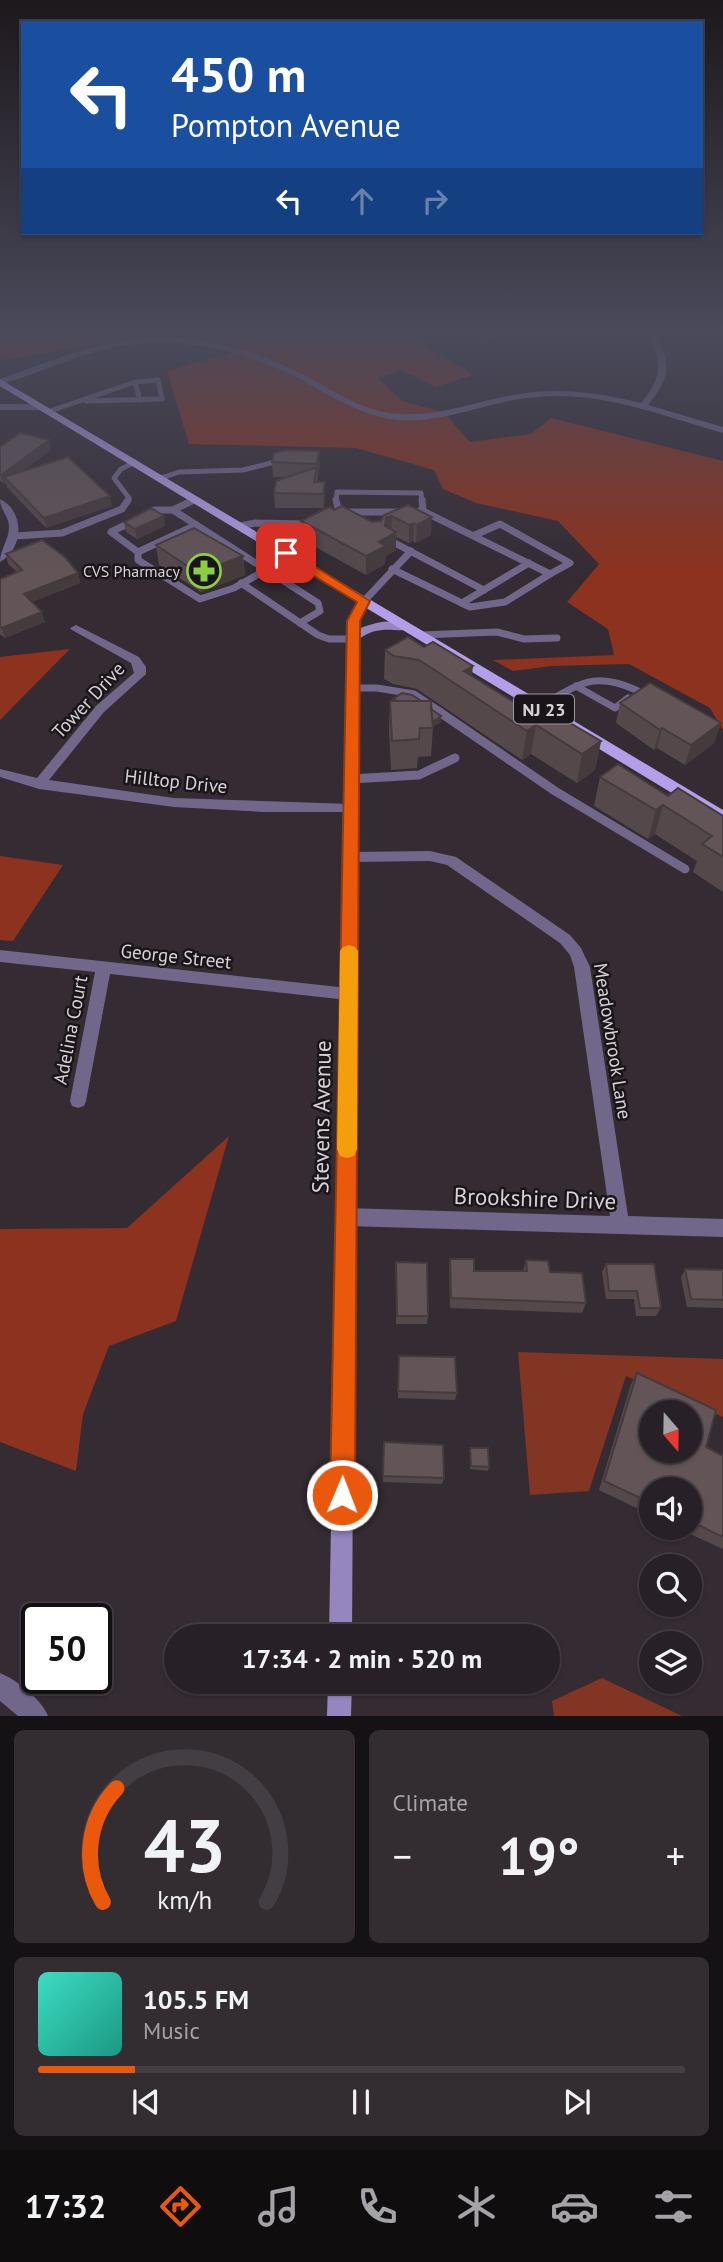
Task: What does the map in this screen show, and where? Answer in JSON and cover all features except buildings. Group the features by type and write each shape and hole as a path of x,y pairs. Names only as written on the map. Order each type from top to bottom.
{"main road":[{"name":"NJ 23","path":"53,413 723,818"},
{"name":"Stevens Avenue","path":"340,1624 353,621 364,601"},
{"path":"353,639 375,627 414,631"},
{"path":"339,1716 340,1694"}],"street":[{"path":"375,413 416,418 458,413"},
{"path":"663,413 723,430"},
{"path":"0,502 13,518 14,536 0,559"},
{"name":"Tower Drive","path":"40,784 100,709 140,674 140,667 135,660 76,628"},
{"name":"Hilltop Drive","path":"0,774 72,790 253,808 351,809"},
{"name":"Meadowbrook Lane","path":"350,856 430,856 451,861 565,939 576,952 582,967 620,1226"},
{"name":"George Street","path":"0,956 348,994"},
{"name":"Adelina Court","path":"78,1101 103,968"},
{"name":"Brookshire Drive","path":"346,1217 723,1228"},
{"path":"0,1685 36,1716"}],"lane":[{"path":"162,478 179,472 243,470 287,459"},
{"path":"14,536 62,533 122,509 129,498 114,478 121,469 135,462"},
{"path":"352,519 341,514 335,500 337,492 421,493 421,510"},
{"path":"138,552 111,534 112,530 155,510 173,510 196,499"},
{"path":"173,510 318,603 320,611 300,623"},
{"path":"240,526 255,523 297,525 326,520 341,514 421,510 550,574"},
{"path":"138,552 195,524"},
{"path":"392,569 470,607 505,603 569,563 500,524 475,535"},
{"path":"389,540 484,590"},
{"path":"364,601 411,551"},
{"path":"138,552 138,560 193,597 207,598 238,586 266,569 272,561 290,556"},
{"path":"462,603 529,563"},
{"path":"238,586 308,630 330,639 353,639"},
{"path":"414,631 497,632 524,639 556,638"},
{"path":"540,707 585,680 618,679 662,702"},
{"path":"576,686 615,708 639,690"},
{"path":"352,688 377,688 414,694 555,791 685,869"},
{"path":"351,779 409,778 439,770 455,758"}],"shaded area":[{"path":"180,413 444,413 470,442 531,434 551,418 723,461 723,730 710,708 629,664 552,666 513,671 493,660 614,655 608,629 567,602 599,564 558,521 476,503 443,489 434,470 356,448 189,444"},
{"path":"70,649 0,720 0,657"},
{"path":"0,856 63,865 13,941 0,940"},
{"path":"229,1136 176,1321 109,1346 83,1414 76,1471 0,1442 0,1229 127,1228"},
{"path":"518,1352 723,1359 723,1417 702,1408 702,1400 683,1400 626,1376 589,1491 530,1495"},
{"path":"602,1678 682,1716 554,1716 552,1701"}],"slow traffic":[{"path":"347,1149 349,951"}],"place":[{"name":"CVS Pharmacy","path":"204,571"}],"route":[{"path":"286,553 364,601 353,621 342,1495"}]}
